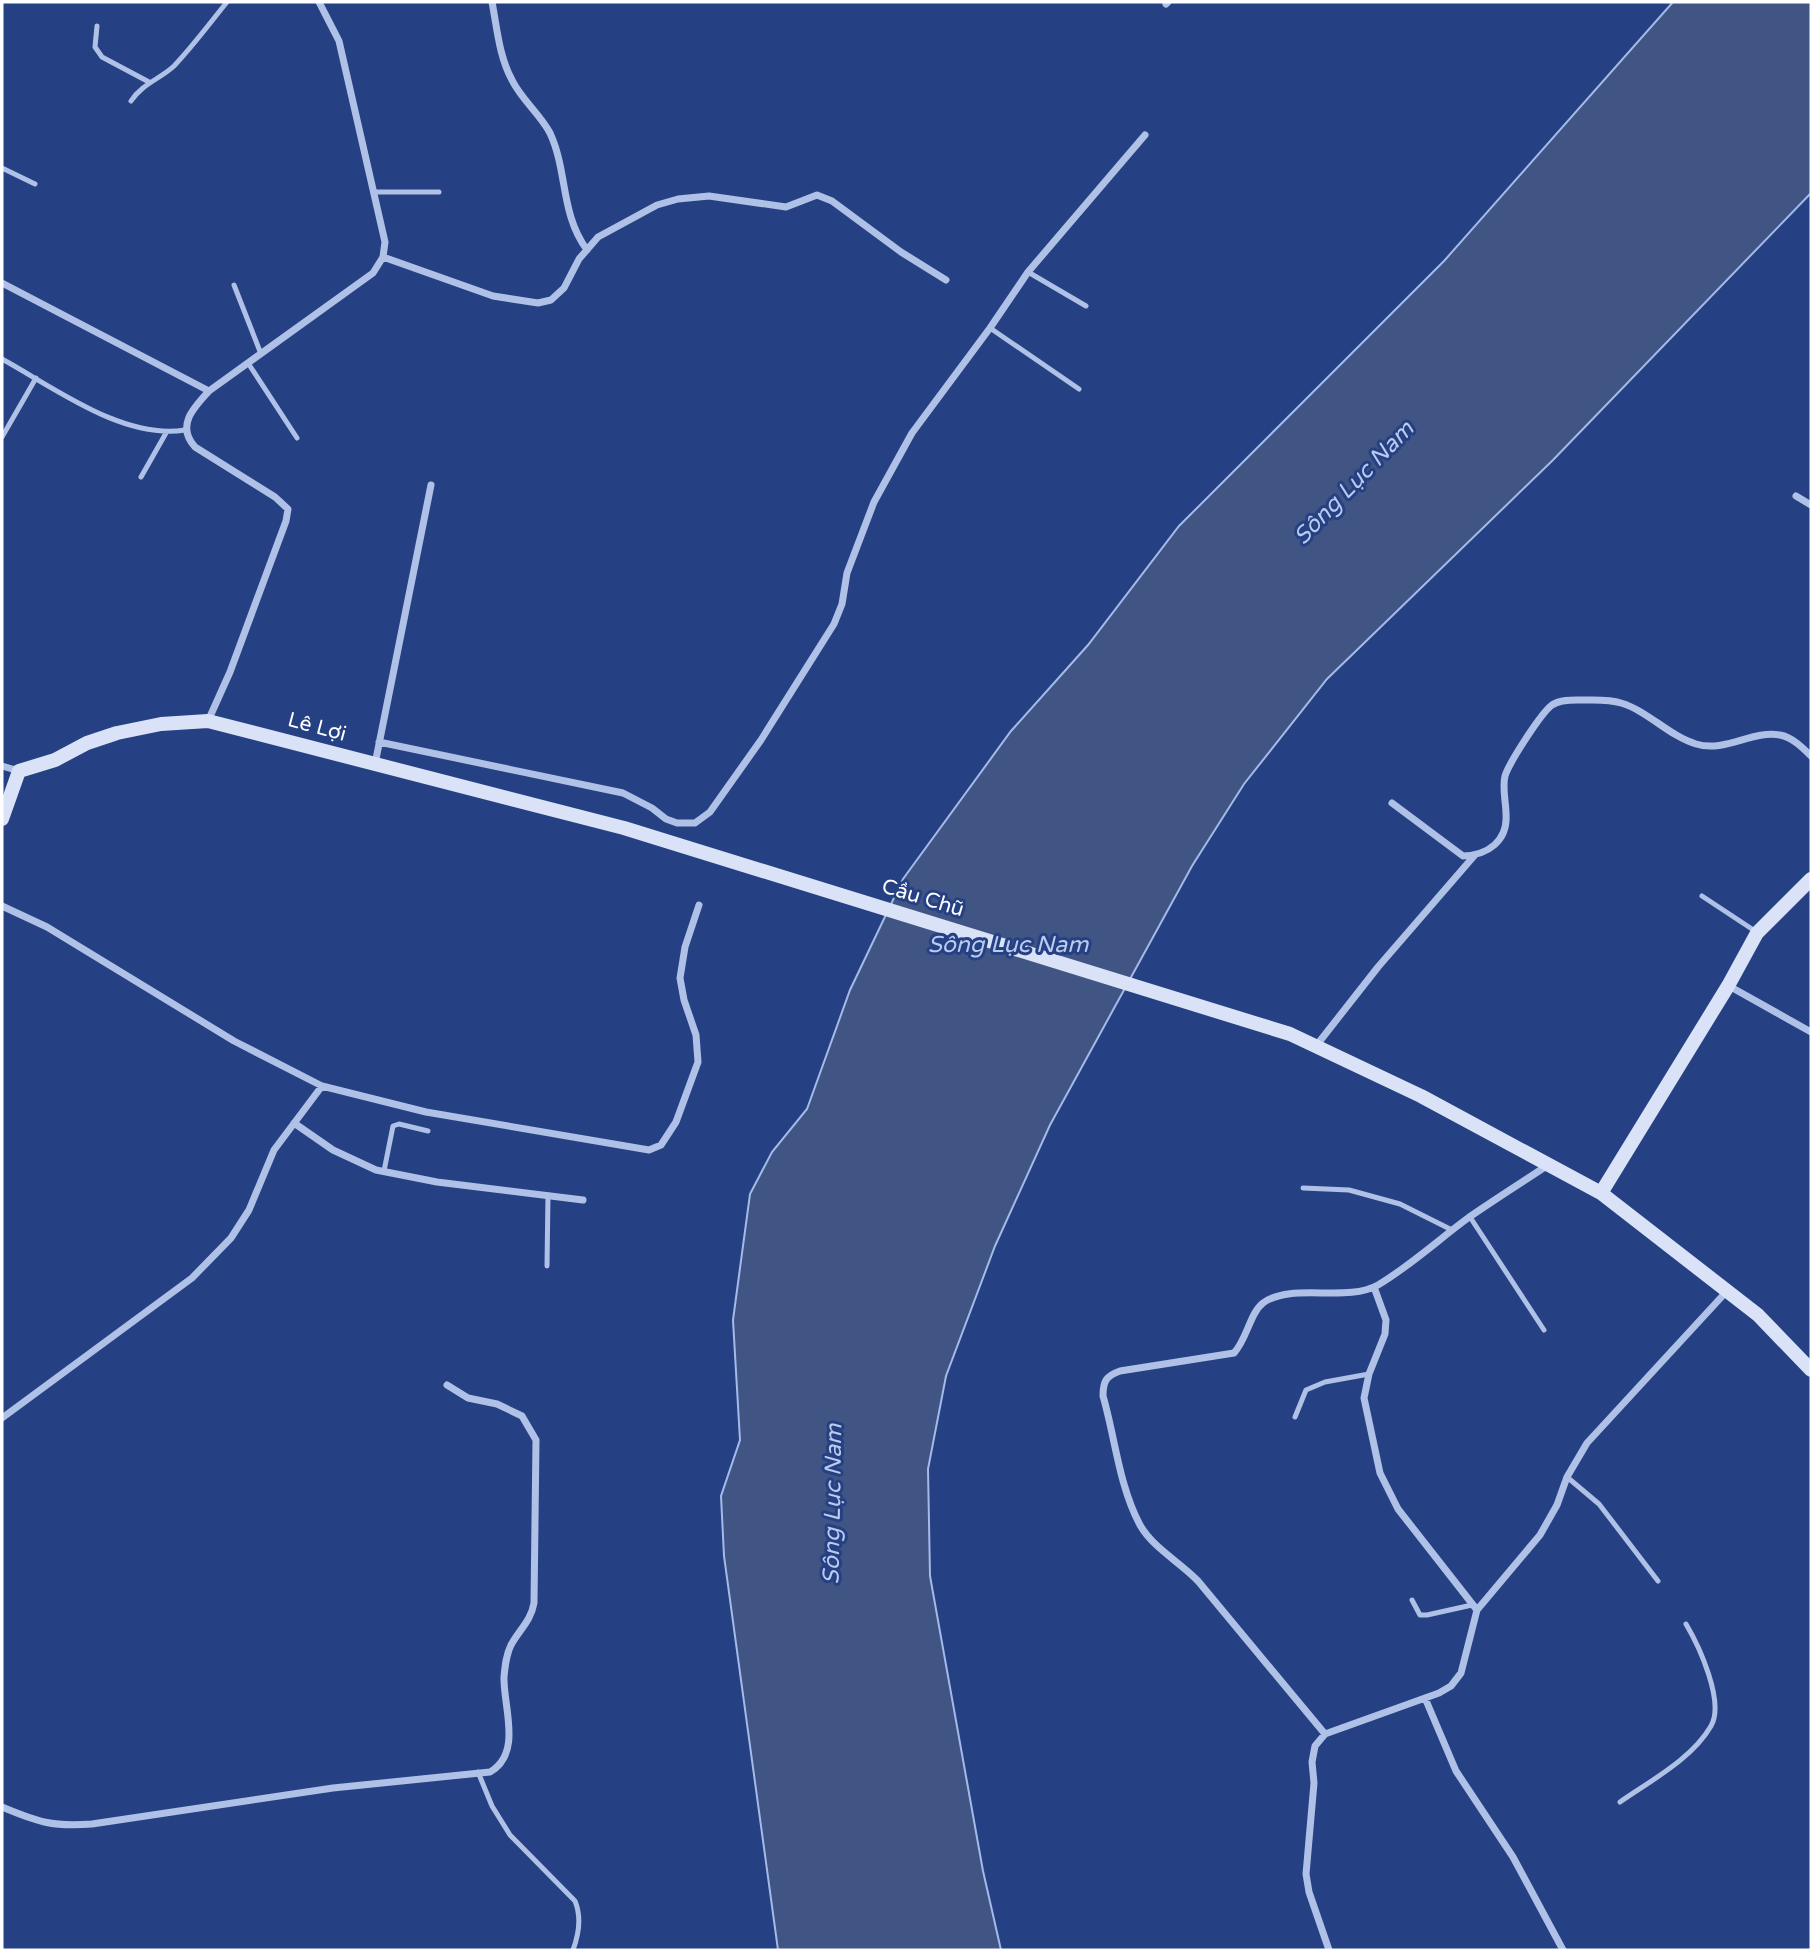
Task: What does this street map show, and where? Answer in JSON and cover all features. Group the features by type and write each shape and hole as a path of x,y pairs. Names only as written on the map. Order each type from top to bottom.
{"street":[{"path":"208,720 230,672 286,521 288,509 275,497 195,447 185,429 192,409 209,391 373,273 383,257 384,242 339,41 319,2"},
{"path":"492,2 500,51 512,82 549,131 557,154 565,201 575,234 587,250"},
{"path":"379,742 623,793 677,823 695,823 710,812 761,740 834,624 842,604 847,573 874,502 912,433 1028,272 1145,135"},
{"path":"383,257 493,296 538,303 551,300 564,288 579,259 598,237 657,205 678,198 709,196 786,207 817,195 832,201 946,280"},
{"path":"2,283 209,391"},
{"path":"374,764 431,485"},
{"path":"1796,496 1811,505"},
{"path":"1391,803 1463,856 1474,856 1495,847 1502,836 1507,817 1505,777 1541,717 1553,704 1569,700 1621,703 1680,737 1698,744 1717,746 1763,735 1781,735 1811,756"},
{"name":"Lê Lợi","path":"19,771 55,760 88,743 117,733 161,724 208,720 624,828"},
{"path":"2,766 19,771 2,819"},
{"name":"Cầu Chũ","path":"624,828 1290,1034 1421,1096 1601,1193 1758,1315 1811,1370"},
{"path":"1316,1046 1378,967 1474,856"},
{"path":"1601,1193 1728,986 1757,933 1811,879"},
{"path":"2,906 47,927 234,1041 321,1086 426,1112 649,1150 661,1145 676,1122 698,1062 696,1035 680,978 685,947 699,905"},
{"path":"1728,986 1811,1032"},
{"path":"2,1418 192,1278 222,1248 249,1210 274,1150 321,1086"},
{"path":"294,1123 333,1150 384,1171 437,1182 583,1200"},
{"path":"1325,1734 1198,1581 1183,1565 1166,1554 1141,1526 1125,1485 1103,1396 1103,1383 1108,1375 1120,1371 1210,1359 1234,1353 1242,1345 1260,1305 1272,1298 1374,1287 1396,1274 1470,1217 1548,1165"},
{"path":"1374,1287 1386,1320 1385,1334 1369,1374 1364,1398 1376,1459 1388,1492 1411,1528 1474,1607"},
{"path":"1329,1950 1309,1892 1306,1874 1315,1746 1325,1734 1426,1698 1451,1686 1461,1673 1474,1607 1541,1535 1567,1477 1587,1443 1727,1291"},
{"path":"2,1807 42,1823 62,1826 92,1824 333,1788 490,1772 499,1767 510,1732 504,1679 506,1656 532,1612 535,1584 536,1440 531,1427 522,1416 508,1408 468,1398 447,1385"},
{"path":"1426,1698 1456,1771 1513,1857 1563,1950"}],"lane":[{"path":"131,101 149,82 171,69 227,2"},
{"path":"97,26 95,47 102,57 149,82"},
{"path":"2,168 35,184"},
{"path":"373,192 439,192"},
{"path":"1028,272 1086,306"},
{"path":"234,285 261,354"},
{"path":"990,328 1079,389"},
{"path":"2,359 106,417 131,427 166,433 185,429"},
{"path":"248,363 297,438"},
{"path":"2,437 36,378"},
{"path":"141,477 166,433"},
{"path":"1702,896 1757,933"},
{"path":"384,1171 393,1126 399,1124 428,1131"},
{"path":"1303,1188 1349,1190 1400,1205 1452,1230"},
{"path":"547,1266 548,1195"},
{"path":"1470,1217 1544,1330"},
{"path":"1295,1417 1306,1390 1325,1382 1369,1374"},
{"path":"1567,1477 1599,1504 1658,1581"},
{"path":"1412,1600 1420,1615 1474,1607"},
{"path":"1620,1802 1688,1754 1711,1726 1715,1713 1712,1691 1697,1643 1686,1624"},
{"path":"478,1772 492,1806 510,1835 575,1901 579,1912 578,1935 573,1950"}],"water":[{"name":"Sông Lục Nam","path":"1673,2 1811,2 1811,193 1553,460 1327,679 1244,784 1192,866 1050,1125 995,1246 946,1376 928,1469 930,1576 983,1871 1001,1950 778,1950 724,1556 721,1496 740,1440 733,1320 750,1194 772,1152 807,1109 850,990 903,879 1011,731 1088,645 1179,526 1444,261"}]}
